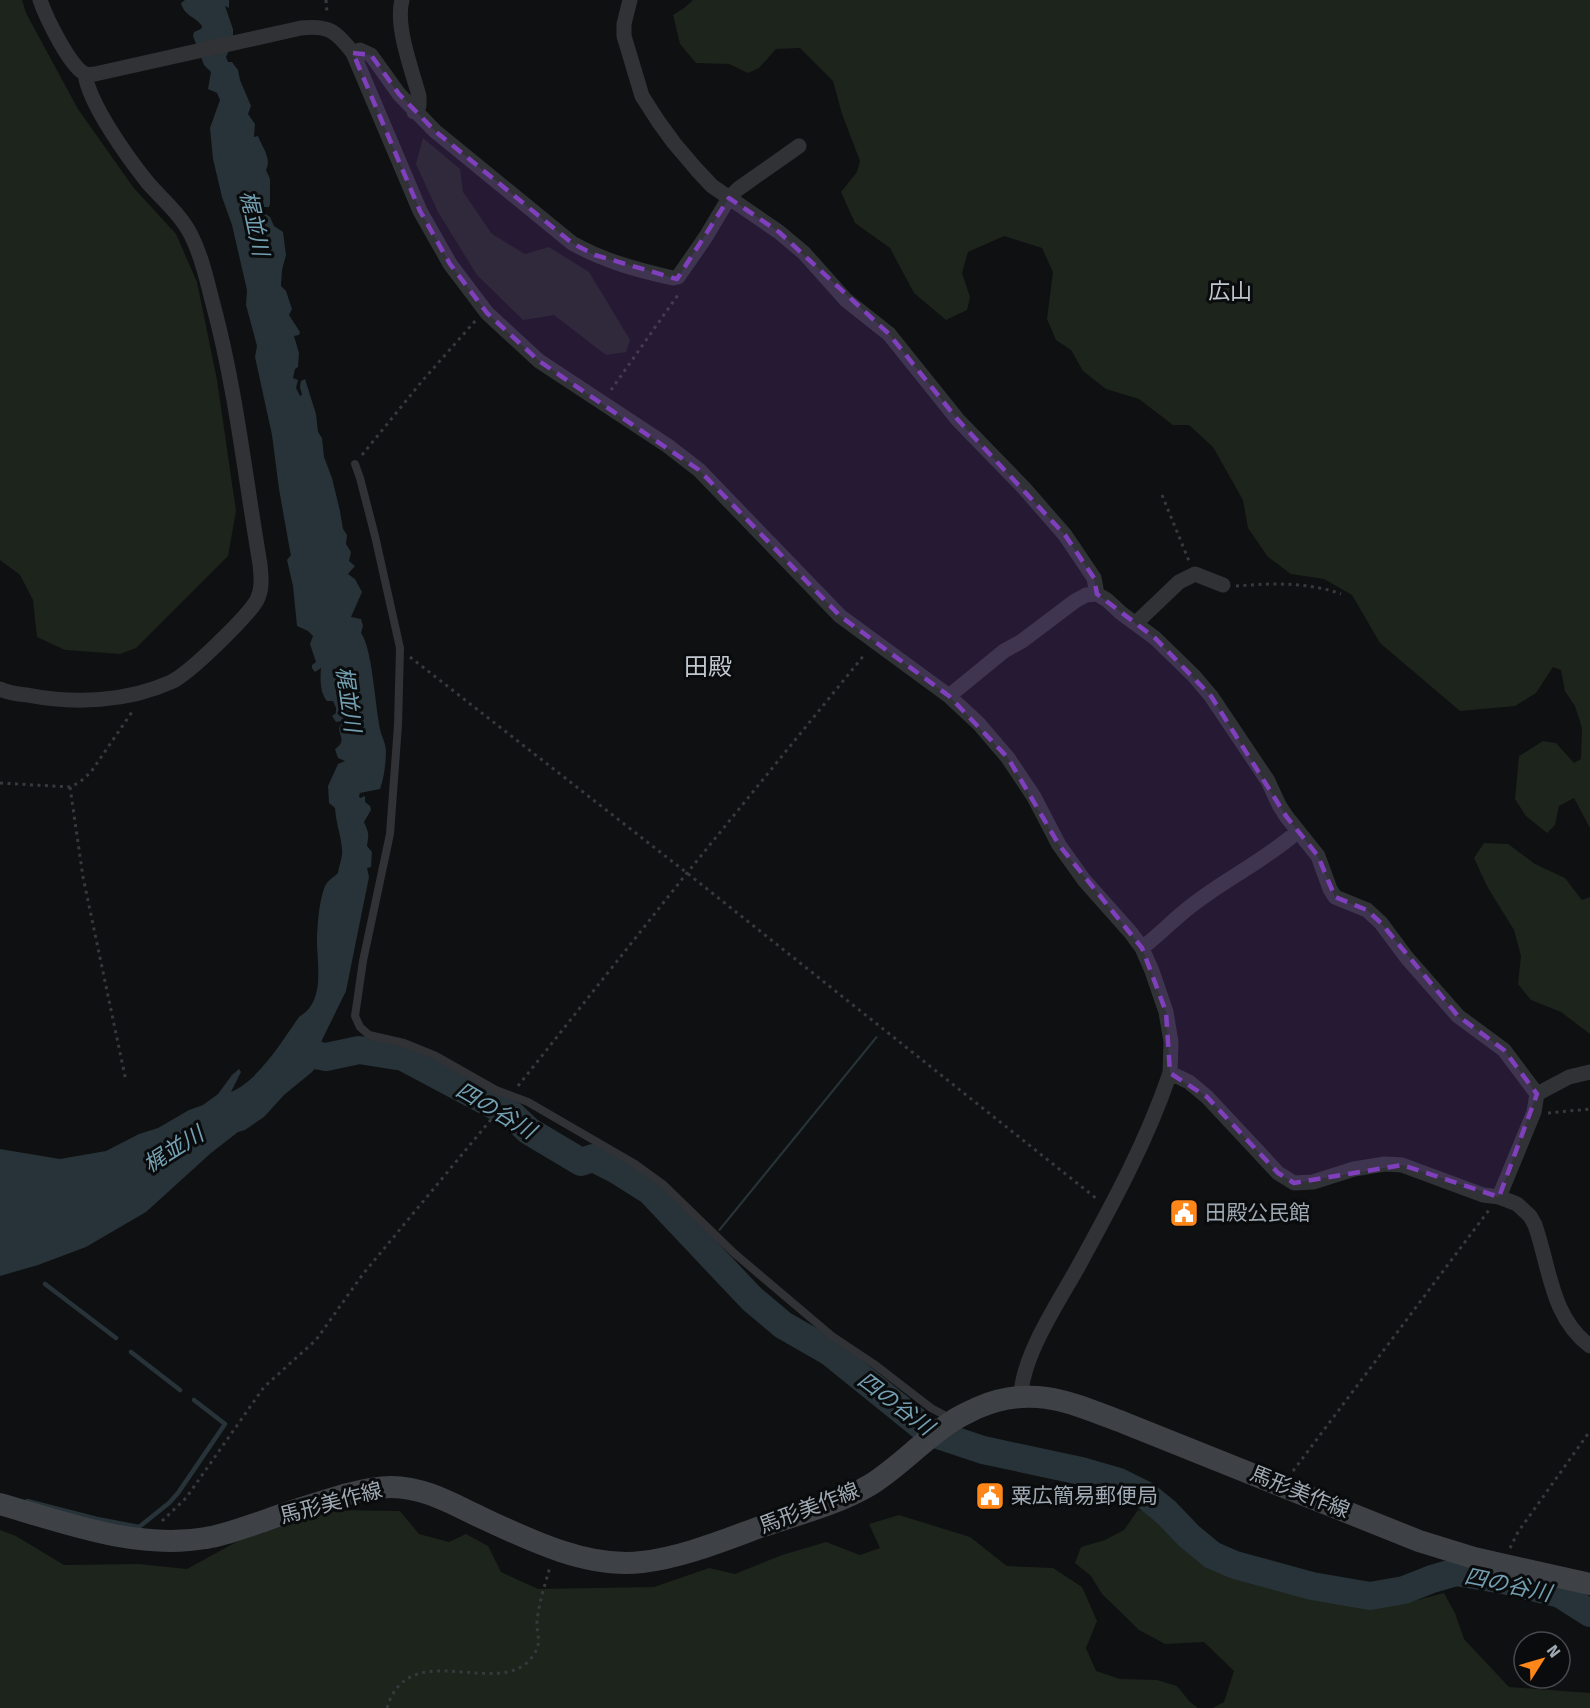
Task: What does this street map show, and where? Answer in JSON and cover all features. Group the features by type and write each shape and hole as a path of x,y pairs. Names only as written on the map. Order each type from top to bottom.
{"main road":[{"name":"馬形美作線","path":"0,1504 120,1536 172,1541 207,1538 238,1530 313,1504 364,1490 391,1487 418,1490 438,1497 521,1536 555,1549 602,1561 639,1563 673,1557 834,1502 869,1485 901,1463 950,1422 997,1399 1044,1396 1081,1406 1284,1485 1419,1541 1474,1558 1590,1584"}],"street":[{"path":"40,0 45,16 67,54 78,69 85,74 95,74 247,39 318,26 328,28 343,40 353,53 420,212 450,264 487,312 539,361 668,446 699,470 840,616 949,696 979,724 1008,758 1034,797 1059,845 1142,948 1166,1012 1171,1042 1170,1073 1158,1111 1111,1206 1036,1345 1021,1380 1021,1396"},
{"path":"402,0 399,10 419,96 419,106 414,112"},
{"path":"630,0 624,24 624,36 642,96 658,121 712,186 779,232 804,253 846,300 889,334 958,420 1065,534 1094,578 1097,594"},
{"path":"353,53 360,50 371,55 414,112 572,243 595,255 634,269 673,278 678,277 729,198 738,189 799,146"},
{"path":"0,689 46,699 80,701 111,698 173,681 188,672 239,621 257,600 262,587 225,355 200,257 190,233 132,161 97,106 86,84 85,74"},
{"path":"1136,623 1179,582 1196,574 1222,585"},
{"path":"949,696 1004,651 1022,641 1086,595 1097,594 1107,600 1163,645 1211,696 1268,781 1279,805 1318,856 1335,897 1366,910 1381,923 1407,958 1458,1016 1504,1050 1537,1094 1534,1112 1498,1197"},
{"path":"1142,948 1190,906 1233,876 1263,859 1298,832"},
{"path":"1537,1094 1569,1077 1590,1072"},
{"path":"1170,1073 1189,1082 1207,1097 1278,1173 1294,1183 1313,1182 1385,1164 1402,1165 1483,1195 1498,1197 1517,1204 1530,1216 1539,1239 1553,1293 1565,1319 1590,1346"}],"lane":[{"path":"355,464 375,536 400,648 398,725 390,834 363,961 355,1016 360,1027 369,1035 404,1043 436,1056 509,1097 528,1102 635,1164 664,1185 734,1253 817,1323 950,1422"}],"path":[{"path":"603,403 686,283"},
{"path":"355,464 423,380 476,321 487,312"},
{"path":"1162,495 1196,574"},
{"path":"1222,585 1277,583 1330,590 1341,594"},
{"path":"150,1540 161,1522 186,1498 264,1387 316,1340 363,1274 489,1122 875,642"},
{"path":"400,648 687,873 1094,1198 1111,1206"},
{"path":"0,783 70,787 80,782 91,772 142,698 142,691"},
{"path":"70,787 83,877 126,1081"},
{"path":"1534,1112 1590,1109"},
{"path":"1284,1485 1498,1197"},
{"path":"1503,1565 1518,1532 1590,1431"},
{"path":"387,1708 396,1689 411,1678 428,1671 508,1673 524,1667 535,1654 540,1639 537,1623 555,1549"}],"highlighted area":[{"path":"353,53 371,55 399,94 435,131 572,243 595,255 677,279 729,198 779,232 889,334 958,420 1065,535 1094,578 1097,594 1155,638 1211,696 1286,816 1318,856 1335,897 1367,910 1381,923 1458,1016 1504,1050 1537,1094 1499,1197 1402,1165 1294,1183 1278,1173 1207,1097 1170,1073 1166,1012 1142,948 1059,845 1008,758 949,696 840,616 699,470 539,361 487,313 450,264 420,211"}],"shaded area":[{"path":"0,0 22,0 26,13 78,109 133,187 176,234 197,282 217,380 236,511 228,556 136,648 120,654 65,650 37,637 33,600 20,575 0,560"},
{"path":"693,0 1590,0 1590,828 1574,798 1559,806 1555,825 1547,833 1526,816 1515,799 1519,756 1543,741 1556,743 1574,763 1581,759 1582,728 1575,706 1565,691 1561,670 1553,667 1536,693 1515,706 1460,711 1380,643 1352,595 1324,579 1291,574 1268,557 1248,528 1243,500 1213,447 1189,425 1173,425 1139,399 1106,389 1083,371 1071,350 1056,340 1047,319 1053,272 1042,248 1004,236 968,252 962,273 970,297 967,310 946,320 914,293 890,248 855,223 841,192 857,172 860,161 842,114 833,81 800,48 776,49 759,68 748,73 729,64 696,63 680,44 673,15"},
{"path":"423,138 460,169 463,192 492,234 525,254 549,247 589,272 630,340 626,352 606,355 554,315 523,320 477,275 438,212 416,164"},
{"path":"1484,843 1508,844 1535,864 1565,878 1582,900 1590,897 1590,1034 1561,1012 1531,1000 1518,984 1521,956 1514,930 1488,888 1474,858"},
{"path":"331,1510 400,1511 419,1534 449,1542 466,1534 488,1546 501,1572 538,1589 654,1587 709,1568 735,1574 782,1555 826,1542 860,1555 880,1548 869,1524 899,1515 970,1537 1007,1566 1053,1568 1082,1587 1097,1621 1086,1648 1096,1671 1120,1679 1157,1680 1177,1686 1198,1708 0,1708 0,1530 16,1536 64,1565 139,1564 187,1569 238,1541"},
{"path":"1138,1510 1157,1514 1192,1547 1224,1566 1355,1602 1406,1603 1444,1593 1455,1613 1464,1639 1509,1687 1512,1687 1512,1690 1590,1693 1590,1708 1213,1708 1224,1702 1234,1671 1204,1642 1165,1644 1139,1630 1102,1594 1091,1576 1075,1563 1081,1547 1105,1540 1124,1530"}],"water":[{"name":"梶並川","path":"185,0 229,0 229,8 225,6 233,29 233,41 226,57 228,62 232,62 238,70 251,106 248,114 255,124 254,137 258,136 267,157 266,170 270,179 270,204 269,207 264,207 264,213 270,217 274,226 283,232 286,255 281,286 286,291 292,309 289,315 300,332 299,335 294,336 299,353 298,367 295,369 293,378 298,380 296,388 300,396 302,395 301,381 305,379 316,414 318,432 322,438 324,457 332,478 343,529 347,535 346,544 351,552 349,561 355,566 348,574 355,579 362,592 351,617 361,619 363,626 361,633 368,652 379,723 386,751 380,789 360,793 359,796 360,798 365,796 365,802 371,810 364,822 368,834 367,846 372,852 371,867 367,868 369,877 346,991 322,1040 321,1045 325,1050 319,1064 312,1072 284,1095 264,1117 238,1132 211,1153 146,1212 86,1247 0,1276 0,1149 60,1159 106,1151 203,1105 218,1094 239,1069 241,1072 231,1092 251,1079 313,1001 318,980 317,936 320,905 325,886 338,873 342,855 335,808 329,803 328,786 338,764 345,761 338,758 335,749 342,739 339,728 342,723 341,721 336,722 332,716 336,713 333,701 327,701 323,694 321,668 315,672 312,668 316,662 310,644 313,636 297,626 293,586 287,560 291,555 272,435 255,357 257,346 246,305 247,290 232,225 222,197 213,159 210,128 220,100 217,93 208,89 211,72 204,65 193,36 194,32 202,26 182,7 181,3"},
{"path":"876,1036 878,1037 720,1231 718,1230"}],"waterway":[{"name":"四の谷川","path":"298,1052 326,1057 359,1050 403,1057 512,1115 529,1131 581,1162 593,1158 615,1169 650,1191 752,1299 783,1325 830,1352 929,1432 983,1450 1081,1471 1119,1482 1145,1495 1212,1555 1235,1565 1312,1586 1370,1596 1404,1590 1456,1572 1503,1580 1560,1594 1590,1613"},
{"path":"45,1284 116,1338"},
{"path":"131,1352 180,1390"},
{"path":"27,1501 139,1527 178,1493 225,1424 194,1400"}],"place":[{"name":"田殿公民館","path":"1184,1213"},
{"name":"粟広簡易郵便局","path":"990,1496"}],"district":[{"name":"広山","path":"1230,291"},
{"name":"田殿","path":"708,667"}]}
